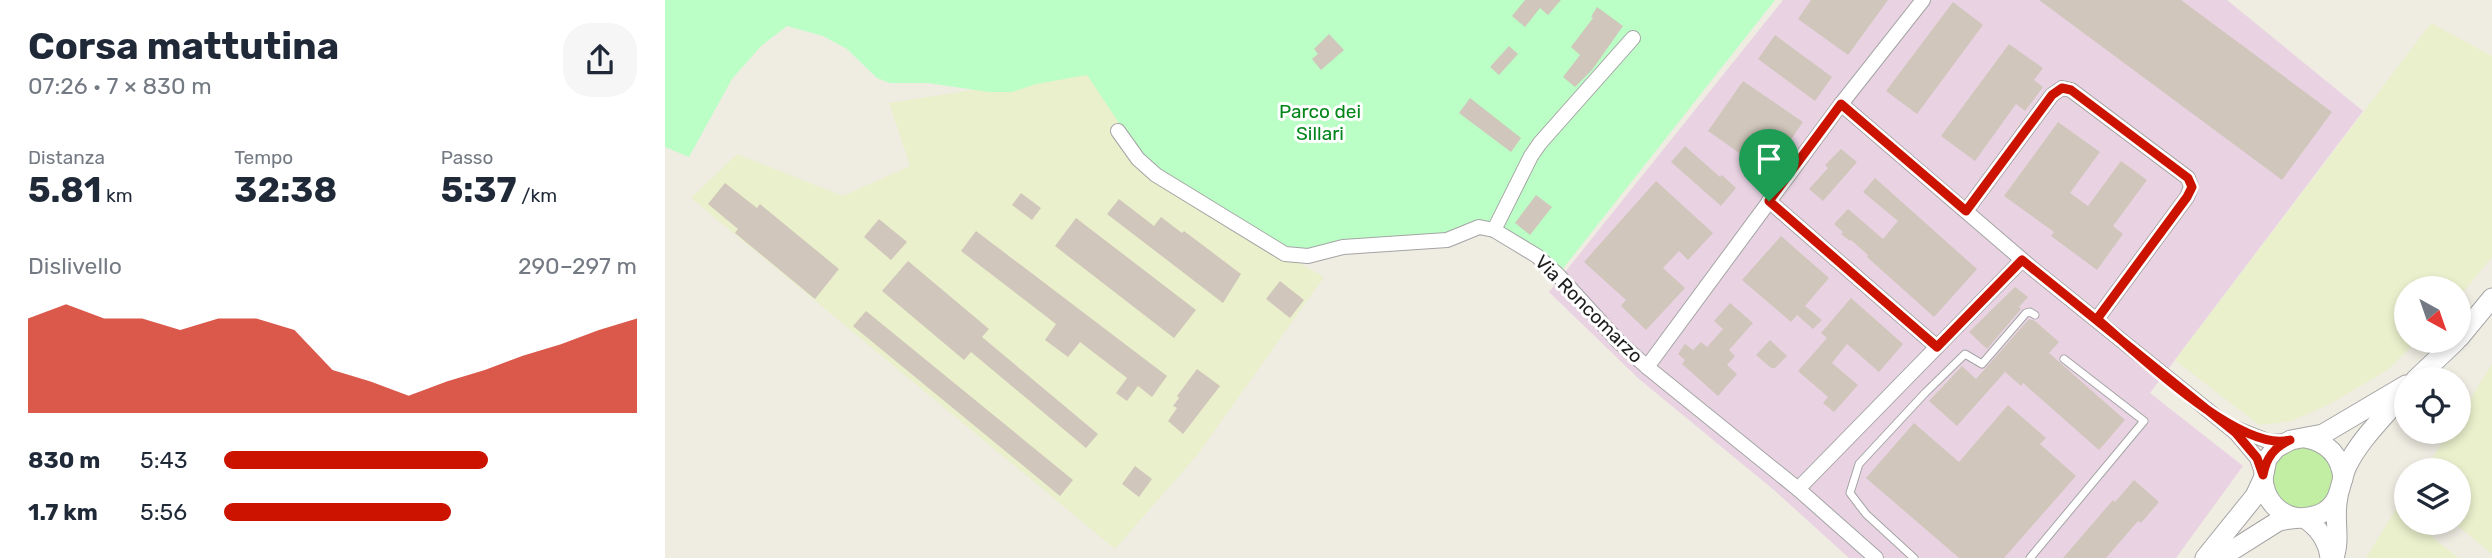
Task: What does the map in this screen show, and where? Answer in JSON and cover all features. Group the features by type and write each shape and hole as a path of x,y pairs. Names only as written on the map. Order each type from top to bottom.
{"street":[{"path":"1647,367 1841,104 1923,0"},
{"path":"1118,131 1137,159 1156,175 1285,254 1308,256 1342,247 1447,240 1479,227 1494,230 1540,143 1633,38"},
{"path":"1966,211 2052,95 2062,88 2071,90 2188,178 2192,187 2187,197 2097,319"},
{"path":"1841,104 2022,260 2223,422 2253,451 2261,463 2266,494 2275,507 2285,514 2302,518 2317,529 2332,558"},
{"path":"1769,201 1937,347"},
{"name":"Via Roncomarzo","path":"1494,230 1537,256 1618,341 1647,367 1798,489 1876,558"},
{"path":"1798,489 2022,260"},
{"path":"2471,323 2492,298"},
{"path":"2429,367 2442,354"},
{"path":"2223,422 2262,440 2276,443 2329,432 2394,395"},
{"path":"2332,558 2338,543 2336,510 2340,488 2354,453 2394,403"},
{"path":"2205,558 2255,496 2270,455 2279,446 2297,439 2319,442 2332,451 2339,462 2340,488 2324,512 2277,522 2220,558"}],"lane":[{"path":"1914,558 1866,514 1850,493 1859,464 1965,354 1982,364 2026,313 2035,315"},
{"path":"2030,558 2144,421 2064,359"}],"shaded area":[{"path":"1783,0 2227,0 2363,111 2150,393 2243,466 2176,558 1849,558 1774,490 1639,379 1549,292"}],"green space":[{"name":"Parco dei Sillari","path":"665,0 1775,0 1561,271 1498,225 1445,235 1308,251 1287,250 1159,172 1141,156 1087,75 1036,84 1012,92 989,92 928,83 890,83 877,78 847,49 823,36 787,26 761,46 732,79 689,157 665,147"},
{"path":"2431,23 2492,56 2492,257 2471,282 2471,276 2394,276 2394,354 2404,354 2389,369 2330,404 2291,421 2259,425 2175,360"},
{"path":"1085,62 1154,179 1324,277 1198,454 1115,549 691,198 737,154 843,196 910,166 889,103 998,86"},
{"path":"2492,364 2492,554 2469,535 2471,535 2471,458 2432,458 2441,444 2471,444 2471,398"},
{"path":"2303,448 2320,453 2328,461 2333,478 2328,495 2320,503 2303,508 2286,503 2278,495 2273,478 2278,461 2286,453"},
{"path":"2394,512 2394,535 2429,535 2459,558 2366,558"}],"building":[{"path":"1525,0 1561,0 1548,15 1540,8 1525,27 1512,16"},
{"path":"1811,0 1888,0 1848,55 1798,19"},
{"path":"2039,0 2181,0 2332,112 2282,180"},
{"path":"1953,2 1983,25 1917,114 1886,91"},
{"path":"1597,7 1623,26 1592,70 1575,87 1563,77 1580,55 1571,47 1593,18 1591,17"},
{"path":"1329,34 1344,50 1321,70 1312,59 1318,54 1314,49"},
{"path":"1775,35 1832,77 1815,101 1758,59"},
{"path":"2009,44 2043,68 2034,80 2043,87 2025,111 2016,104 1975,161 1941,136"},
{"path":"1509,46 1518,54 1499,75 1490,67"},
{"path":"1743,81 1803,122 1768,173 1708,131"},
{"path":"1470,98 1521,138 1511,152 1459,113"},
{"path":"2058,122 2100,152 2070,193 2088,206 2121,161 2147,180 2113,226 2123,234 2097,270 2051,236 2054,232 2004,196"},
{"path":"1685,146 1736,188 1721,206 1671,162"},
{"path":"1841,149 1857,162 1823,201 1809,189 1828,168 1825,165"},
{"path":"1875,178 1977,269 1934,317 1867,257 1868,255 1841,234 1843,232 1834,224 1848,209 1883,239 1898,221 1863,192"},
{"path":"1656,181 1713,233 1688,260 1679,251 1663,268 1685,288 1646,330 1621,306 1626,300 1584,262"},
{"path":"725,183 757,208 760,204 839,269 815,299 735,233 738,229 708,204"},
{"path":"1021,193 1041,208 1032,220 1012,205"},
{"path":"1536,195 1552,207 1530,235 1515,223"},
{"path":"1119,199 1154,226 1161,217 1182,233 1184,231 1241,274 1223,303 1107,214"},
{"path":"1076,218 1196,310 1174,338 1055,246"},
{"path":"879,219 907,242 891,260 864,237"},
{"path":"976,231 1167,376 1152,397 1138,386 1127,401 1116,393 1127,378 1080,342 1068,357 1045,340 1056,324 961,251"},
{"path":"1781,236 1829,278 1805,306 1822,320 1813,329 1797,315 1791,322 1742,280"},
{"path":"908,261 989,329 982,337 1098,434 1086,448 971,352 964,360 882,291"},
{"path":"1280,281 1304,300 1290,318 1266,299"},
{"path":"2015,287 2028,297 1987,349 1969,332"},
{"path":"1851,298 1903,344 1879,372 1847,344 1832,363 1858,385 1834,412 1823,403 1828,397 1798,371 1827,338 1821,333"},
{"path":"1730,303 1753,323 1729,350 1735,356 1727,365 1737,374 1718,396 1682,364 1685,360 1678,354 1685,344 1693,350 1701,342 1707,347 1723,329 1714,321"},
{"path":"866,311 1073,480 1060,496 853,326"},
{"path":"2029,319 2059,342 2049,353 2125,420 2099,450 2023,383 2021,386 2005,372 1957,426 1929,401 1962,366 1976,379"},
{"path":"1770,340 1787,356 1775,368 1771,368 1756,355"},
{"path":"1197,369 1220,386 1183,434 1168,421 1177,408 1173,406 1179,398 1177,396"},
{"path":"2008,405 2046,438 2040,444 2076,476 2004,558 1959,558 1866,478 1914,423 1959,462"},
{"path":"1135,466 1152,479 1139,497 1122,484"},
{"path":"2134,480 2159,502 2141,523 2138,521 2106,558 2063,558 2113,500 2115,502"}],"route":[{"path":"1769,201 1841,104 1966,211 2052,95 2062,88 2071,90 2188,178 2192,187 2097,319 2223,422 2262,440 2282,443 2290,440 2270,455 2263,475 2262,466 2248,444 2236,433 2170,380 2097,319 2022,260 1937,347 1769,201"}]}
